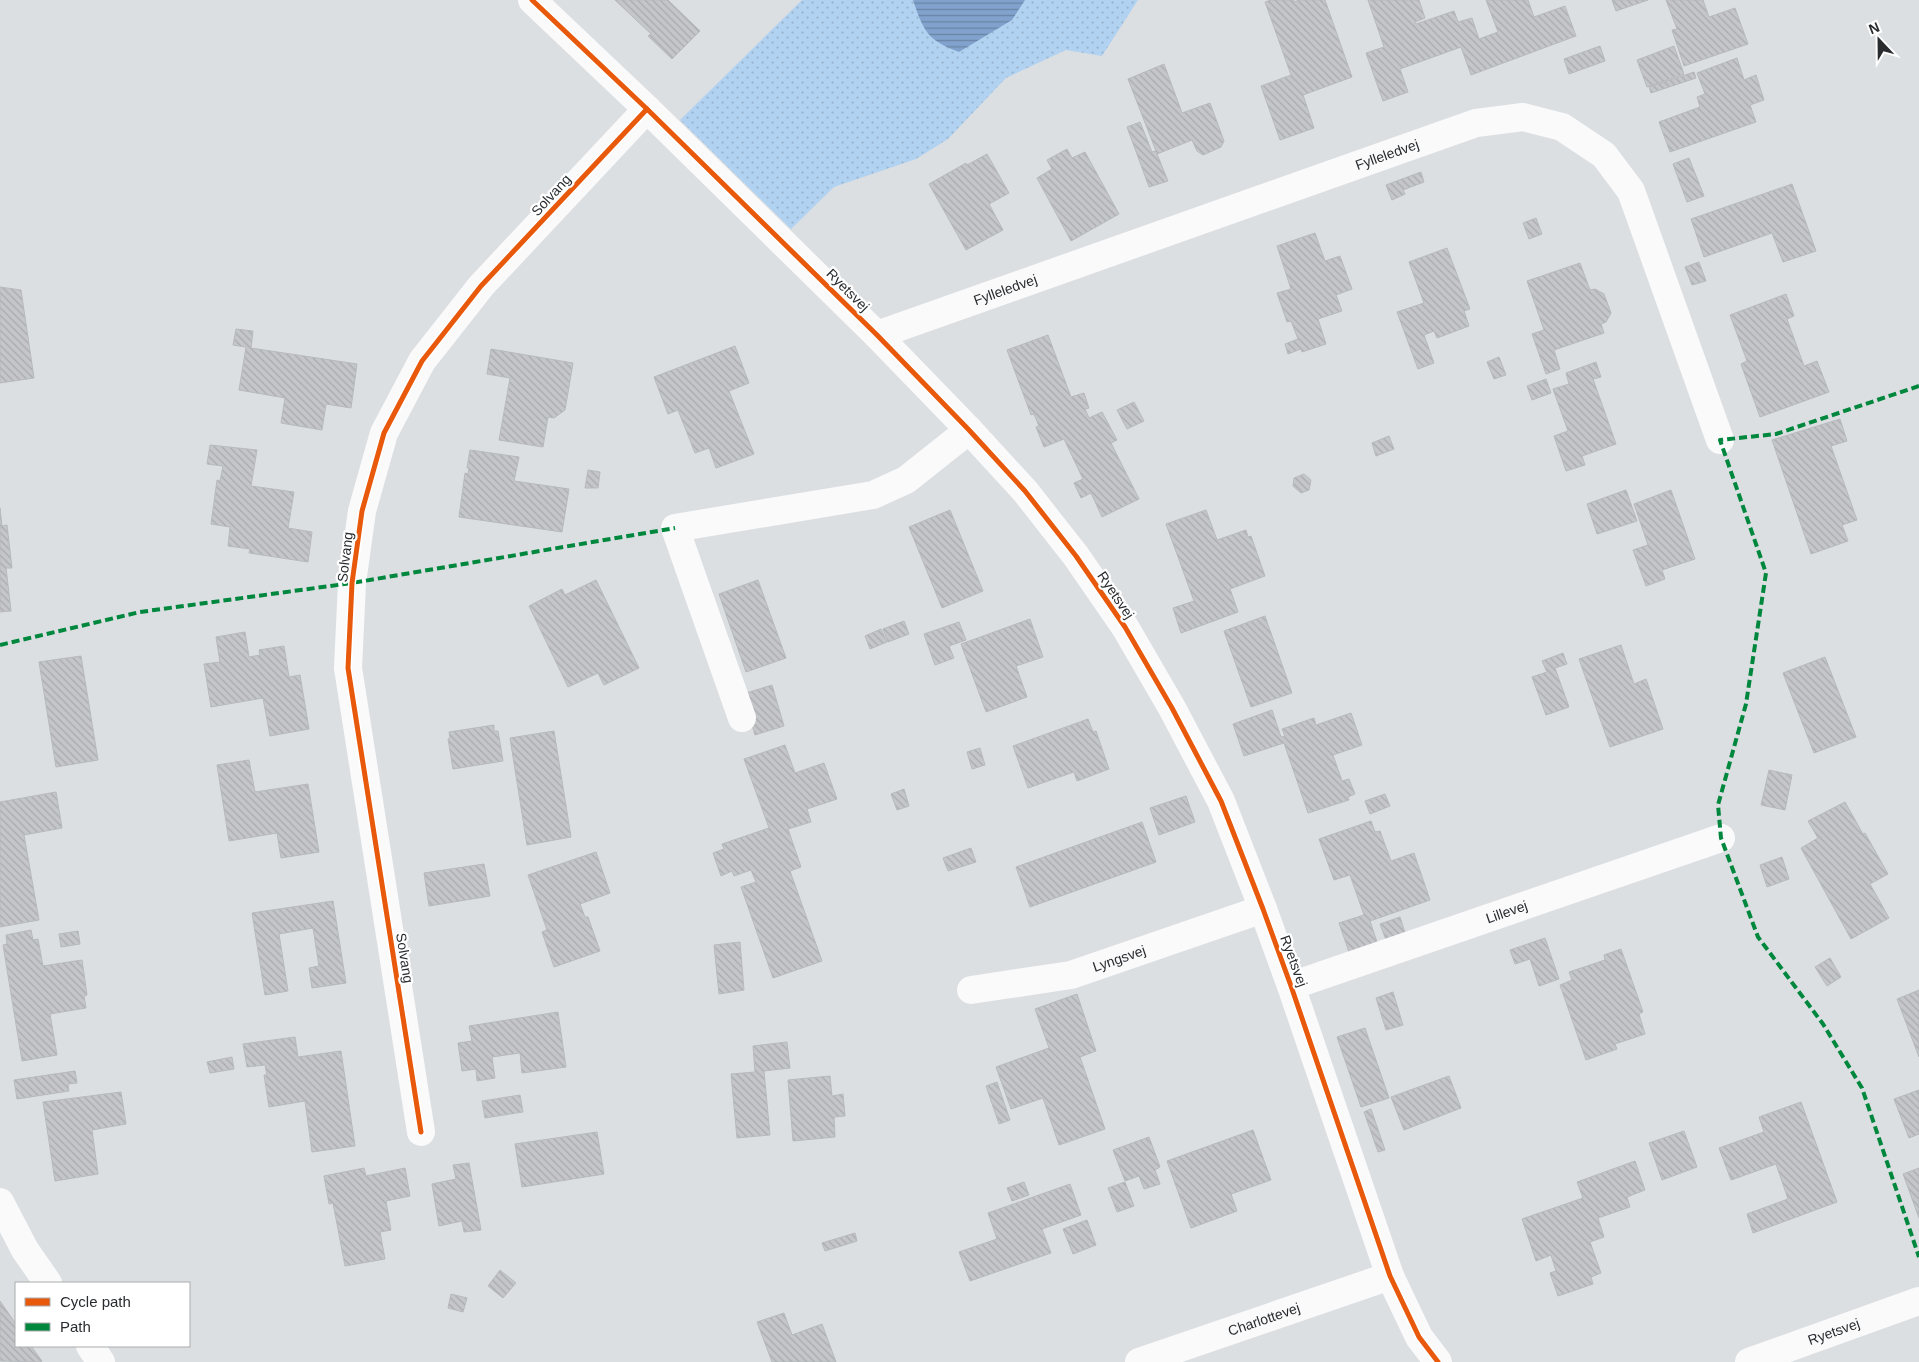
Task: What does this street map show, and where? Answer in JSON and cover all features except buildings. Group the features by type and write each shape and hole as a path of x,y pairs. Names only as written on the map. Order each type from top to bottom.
{"street":[{"name":"Ryetsvej","path":"543,4 877,335 969,430 1025,491 1076,556 1124,627 1172,708 1221,802 1291,986 1390,1276 1419,1337 1438,1362"},
{"name":"Solvang","path":"421,1132 348,668 352,583 362,511 384,434 422,361 482,286 647,109"},
{"name":"Fylleledvej","path":"877,335 1476,123 1523,116 1562,127 1604,155 1631,191 1720,440"},
{"path":"742,718 675,528 873,495 906,480 969,430"},
{"name":"Lillevej","path":"1291,986 1721,838"},
{"name":"Lyngsvej","path":"971,990 1071,975 1263,909"},
{"path":"0,1202 25,1250 47,1282"},
{"name":"Charlottevej","path":"1139,1362 1390,1276"},
{"name":"Ryetsvej","path":"1749,1362 1919,1301"},
{"path":"91,1347 101,1362"}],"shaded area":[{"path":"802,0 1138,0 1102,56 1066,50 1006,78 948,139 916,159 834,187 791,229 680,120"},
{"path":"913,0 1025,0 1012,20 959,52 948,48 928,34 920,20"}],"marked path":[{"path":"1919,386 1776,434 1720,440 1766,573 1746,704 1718,805 1721,838 1758,937 1823,1024 1862,1088 1919,1257"},
{"path":"0,645 140,612 352,583 675,528"}],"cycle path":[{"path":"532,0 647,109 877,335 969,430 1025,491 1076,556 1125,627 1172,708 1221,801 1291,986 1390,1276 1419,1337 1438,1362"},
{"path":"421,1132 348,668 352,583 362,511 384,433 422,361 481,286 647,109"}]}
